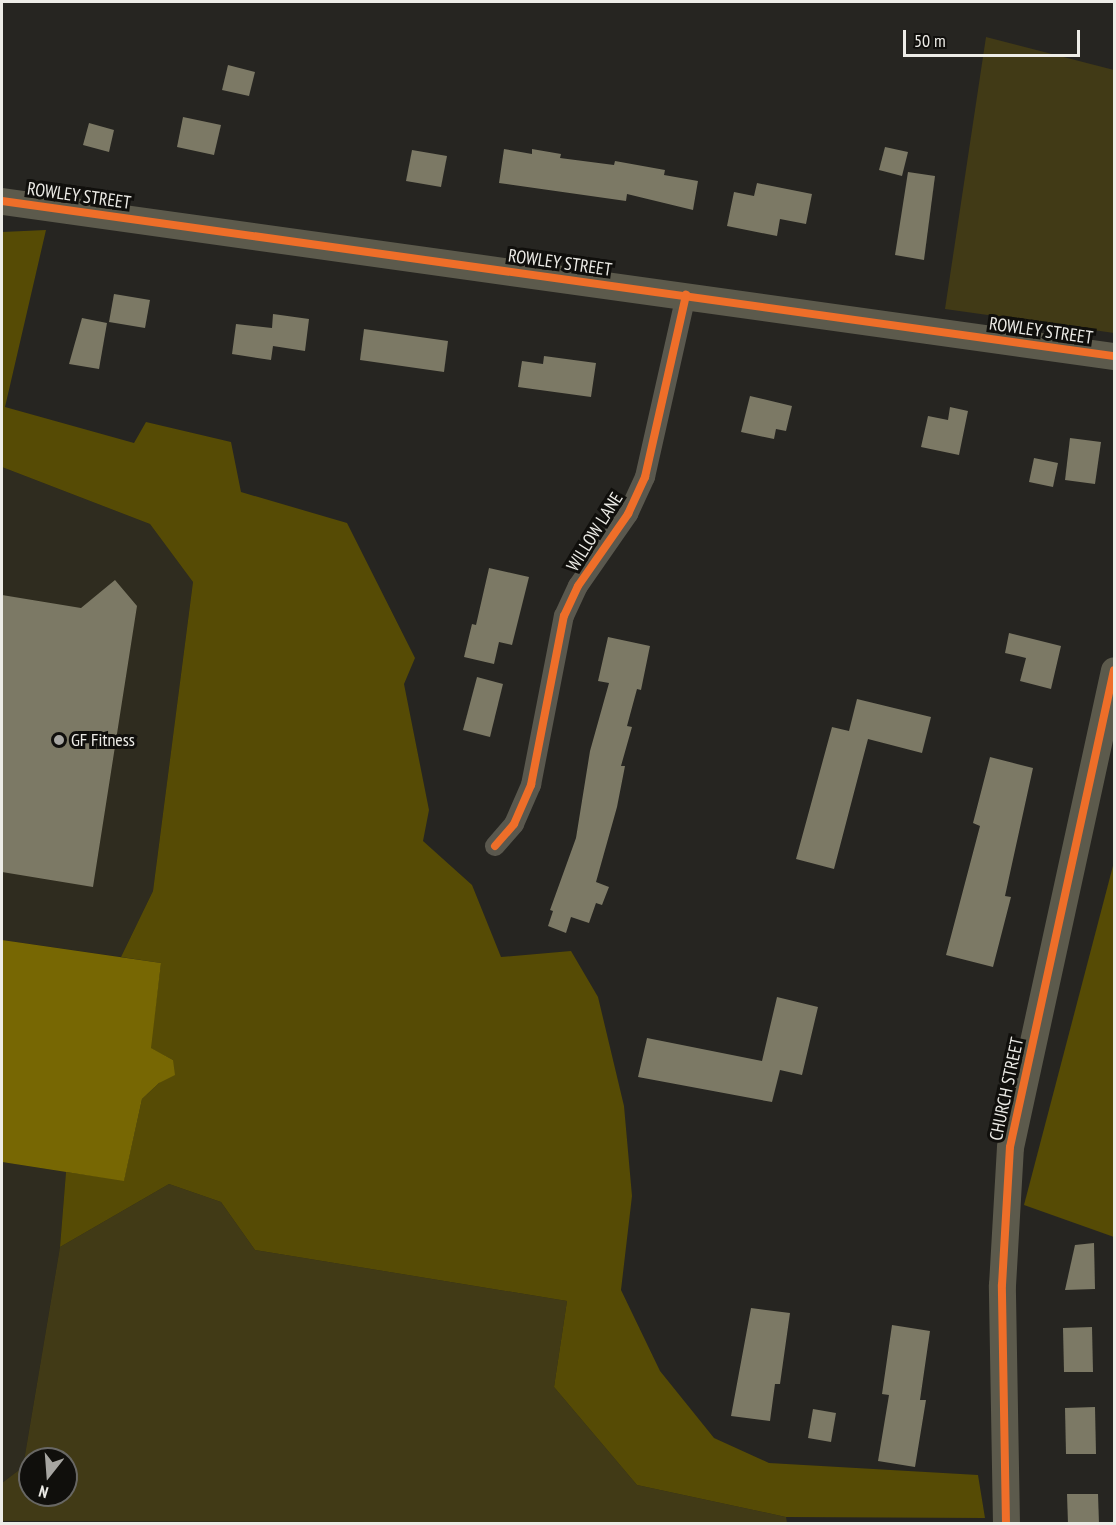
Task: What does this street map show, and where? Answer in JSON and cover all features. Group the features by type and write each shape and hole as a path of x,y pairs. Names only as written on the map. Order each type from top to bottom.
{"street":[{"name":"ROWLEY STREET","path":"2,201 1114,356"},
{"name":"WILLOW LANE","path":"495,846 514,824 531,785 564,616 579,586 627,514 645,477 687,295"},
{"name":"CHURCH STREET","path":"1006,1524 1002,1285 1010,1147 1114,670"}],"shaded area":[{"path":"986,37 1114,70 1114,333 945,309"},
{"path":"46,230 5,407 134,443 146,422 231,442 241,492 347,523 415,658 404,684 429,810 423,841 472,885 501,957 571,951 598,997 624,1106 632,1196 621,1290 660,1371 714,1438 769,1463 978,1475 985,1518 786,1517 637,1485 554,1387 567,1301 255,1250 221,1202 169,1184 60,1247 66,1172 124,1180 142,1099 159,1083 173,1060 150,1048 161,963 121,957 153,891 193,582 150,524 2,467 2,232"},
{"path":"2,467 150,524 193,582 153,891 121,957 2,940"},
{"path":"1114,862 1114,1237 1024,1205"},
{"path":"2,940 161,963 151,1048 173,1060 175,1075 159,1083 142,1099 124,1181 2,1162"},
{"path":"2,1162 66,1172 60,1247 26,1447 18,1447 18,1471 2,1483"},
{"path":"169,1184 221,1202 255,1250 567,1301 554,1387 637,1485 786,1517 787,1523 2,1521 2,1483 18,1471 18,1507 78,1507 78,1447 26,1447 60,1247"}],"building":[{"path":"228,65 255,72 249,96 222,90"},
{"path":"183,117 221,125 214,155 177,147"},
{"path":"89,123 114,130 109,152 83,145"},
{"path":"885,147 908,152 902,176 879,170"},
{"path":"504,149 532,154 532,149 561,154 560,158 614,165 615,161 665,170 664,175 698,181 693,210 627,194 626,201 499,183"},
{"path":"412,150 447,156 441,187 406,181"},
{"path":"908,172 935,176 924,260 895,255"},
{"path":"757,183 812,194 806,224 780,219 777,236 727,226 734,192 754,196"},
{"path":"114,294 150,300 145,328 109,322"},
{"path":"273,314 309,319 305,351 273,346 271,360 232,354 236,324 272,328"},
{"path":"82,318 107,323 99,369 69,364"},
{"path":"364,329 448,341 444,372 360,360"},
{"path":"544,356 596,363 591,397 518,387 522,361 543,364"},
{"path":"750,396 792,406 786,431 776,429 774,439 741,432"},
{"path":"950,407 968,411 959,455 921,447 928,416 948,420"},
{"path":"1070,438 1101,442 1095,484 1065,480"},
{"path":"1034,458 1058,463 1053,487 1029,482"},
{"path":"489,568 529,577 512,645 499,642 494,664 464,657 472,624 476,625"},
{"name":"GF Fitness","path":"115,580 137,606 93,887 2,872 2,595 81,608"},
{"path":"1009,633 1061,646 1051,689 1020,681 1026,658 1005,653"},
{"path":"608,637 650,646 641,690 637,689 627,726 632,727 621,766 625,766 617,807 596,882 609,887 602,905 596,903 589,923 571,917 566,933 548,926 553,911 550,910 576,838 590,751 609,683 598,681"},
{"path":"477,677 503,684 490,737 463,730"},
{"path":"857,699 931,717 922,753 868,739 834,869 796,859 832,727 849,731"},
{"path":"990,757 1033,768 1005,896 1011,897 993,967 946,955 980,826 973,823"},
{"path":"777,997 818,1007 802,1075 780,1070 772,1102 638,1077 647,1038 762,1061"},
{"path":"1094,1243 1095,1289 1065,1290 1075,1245"},
{"path":"751,1308 790,1313 780,1384 775,1384 770,1421 731,1416"},
{"path":"892,1325 930,1331 920,1400 926,1400 915,1467 878,1461 889,1395 882,1394"},
{"path":"1092,1327 1093,1372 1064,1372 1063,1328"},
{"path":"1095,1407 1096,1454 1066,1454 1065,1408"},
{"path":"813,1409 836,1413 831,1442 808,1438"},
{"path":"1067,1494 1098,1494 1099,1524 1068,1524"}],"cycle path":[{"path":"2,201 1114,356"},
{"path":"495,846 514,824 531,785 564,616 578,586 628,514 645,477 686,295"},
{"path":"1006,1524 1002,1285 1010,1147 1114,670"}],"place":[{"name":"GF Fitness","path":"59,740"}]}
